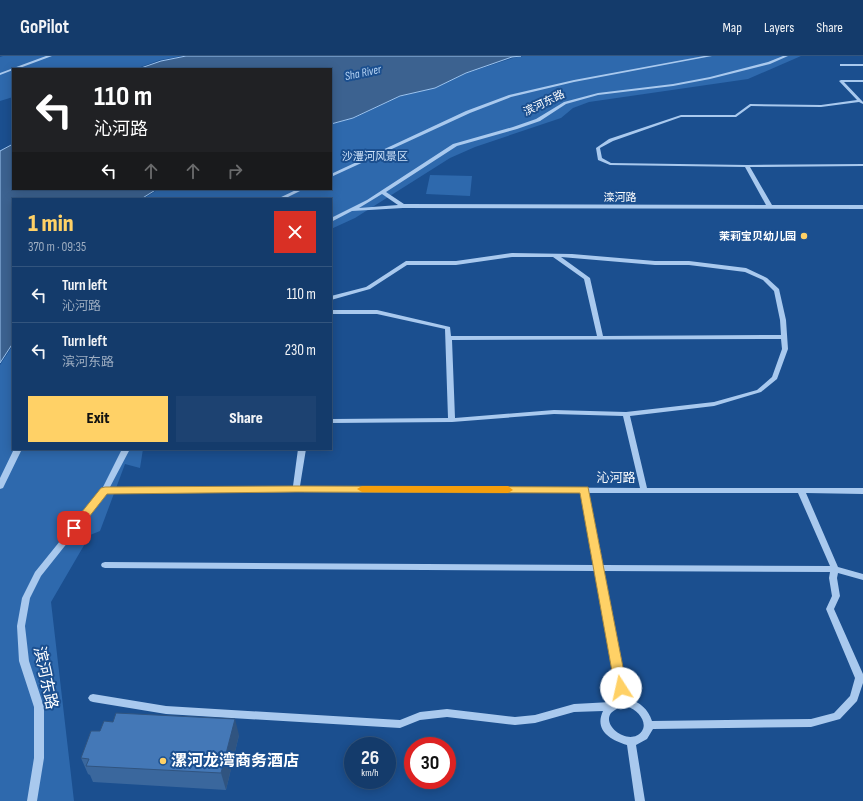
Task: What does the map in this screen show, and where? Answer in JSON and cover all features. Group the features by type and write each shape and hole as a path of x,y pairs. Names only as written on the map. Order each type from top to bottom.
{"street":[{"path":"16,68 50,56"},
{"path":"332,176 468,112 510,96 574,81 710,56"},
{"name":"滨河东路","path":"332,220 350,211 382,192 455,145 538,120 565,104 580,98 598,94 674,85 710,78 769,63 786,56"},
{"path":"841,65 863,65"},
{"path":"0,74 12,69"},
{"path":"862,103 841,81 863,81"},
{"path":"862,103 821,106 750,105 736,116 681,116 611,140 598,148 600,159 610,164 863,166"},
{"path":"747,166 770,207"},
{"path":"282,198 300,190"},
{"path":"382,192 403,206"},
{"name":"滦河路","path":"350,211 403,206 860,207"},
{"path":"860,207 863,215"},
{"path":"332,298 368,288 406,264 456,263 512,255 556,256 655,263 689,263 746,270 765,279 777,290 784,320 785,349 775,378 759,391 714,404 626,414 554,412 452,420 332,421"},
{"path":"556,256 587,278 600,337"},
{"path":"332,312 377,312 448,328 452,420"},
{"path":"448,338 784,337"},
{"path":"626,414 644,490"},
{"path":"0,486 18,450"},
{"name":"滨河东路","path":"32,801 38,758 39,707 24,661 21,626 26,598 38,574 105,490 125,450"},
{"path":"296,489 302,450"},
{"name":"沁河路","path":"105,490 296,489 863,491"},
{"path":"585,490 624,703"},
{"path":"649,725 811,723 837,716 854,698 860,678 830,609 836,596 833,578 835,569 801,491"},
{"path":"105,565 835,569 863,577"},
{"path":"93,698 166,710 400,724 420,716 447,713 515,721 535,719 574,708 611,706 624,703 631,704 644,712 649,725 644,736 631,741 616,738 606,728 604,721 604,715 611,706"},
{"path":"631,741 640,801"}],"green space":[{"path":"182,56 160,60 138,68 12,68 12,97 0,101 0,57"},
{"name":"沙澧河风景区","path":"523,56 801,56 748,79 589,102 573,108 561,118 475,147 450,158 355,218 332,229 332,198 145,198 157,190 332,190 332,124 354,118 401,96 435,88 467,73"},
{"path":"430,175 472,176 470,196 426,194"},
{"path":"12,347 12,450 143,450 140,468 125,464 100,531 90,535 51,602 74,801 0,801 0,365"}],"water":[{"name":"Sha River","path":"186,56 521,56 512,57 466,73 435,88 400,96 353,118 332,124 332,68 141,68 161,61"},
{"path":"12,145 12,190 155,190 143,198 12,198 12,345 0,363 0,151"}],"building":[{"name":"漯河龙湾商务酒店","path":"116,713 235,719 221,773 86,766 89,759 81,758 91,731 100,731 104,721 113,722"}],"slow traffic":[{"path":"362,489 508,490"}],"place":[{"name":"茉莉宝贝幼儿园","path":"804,236"},
{"name":"漯河龙湾商务酒店","path":"163,761"}],"route":[{"path":"74,528 105,490 585,490 621,688"}]}
